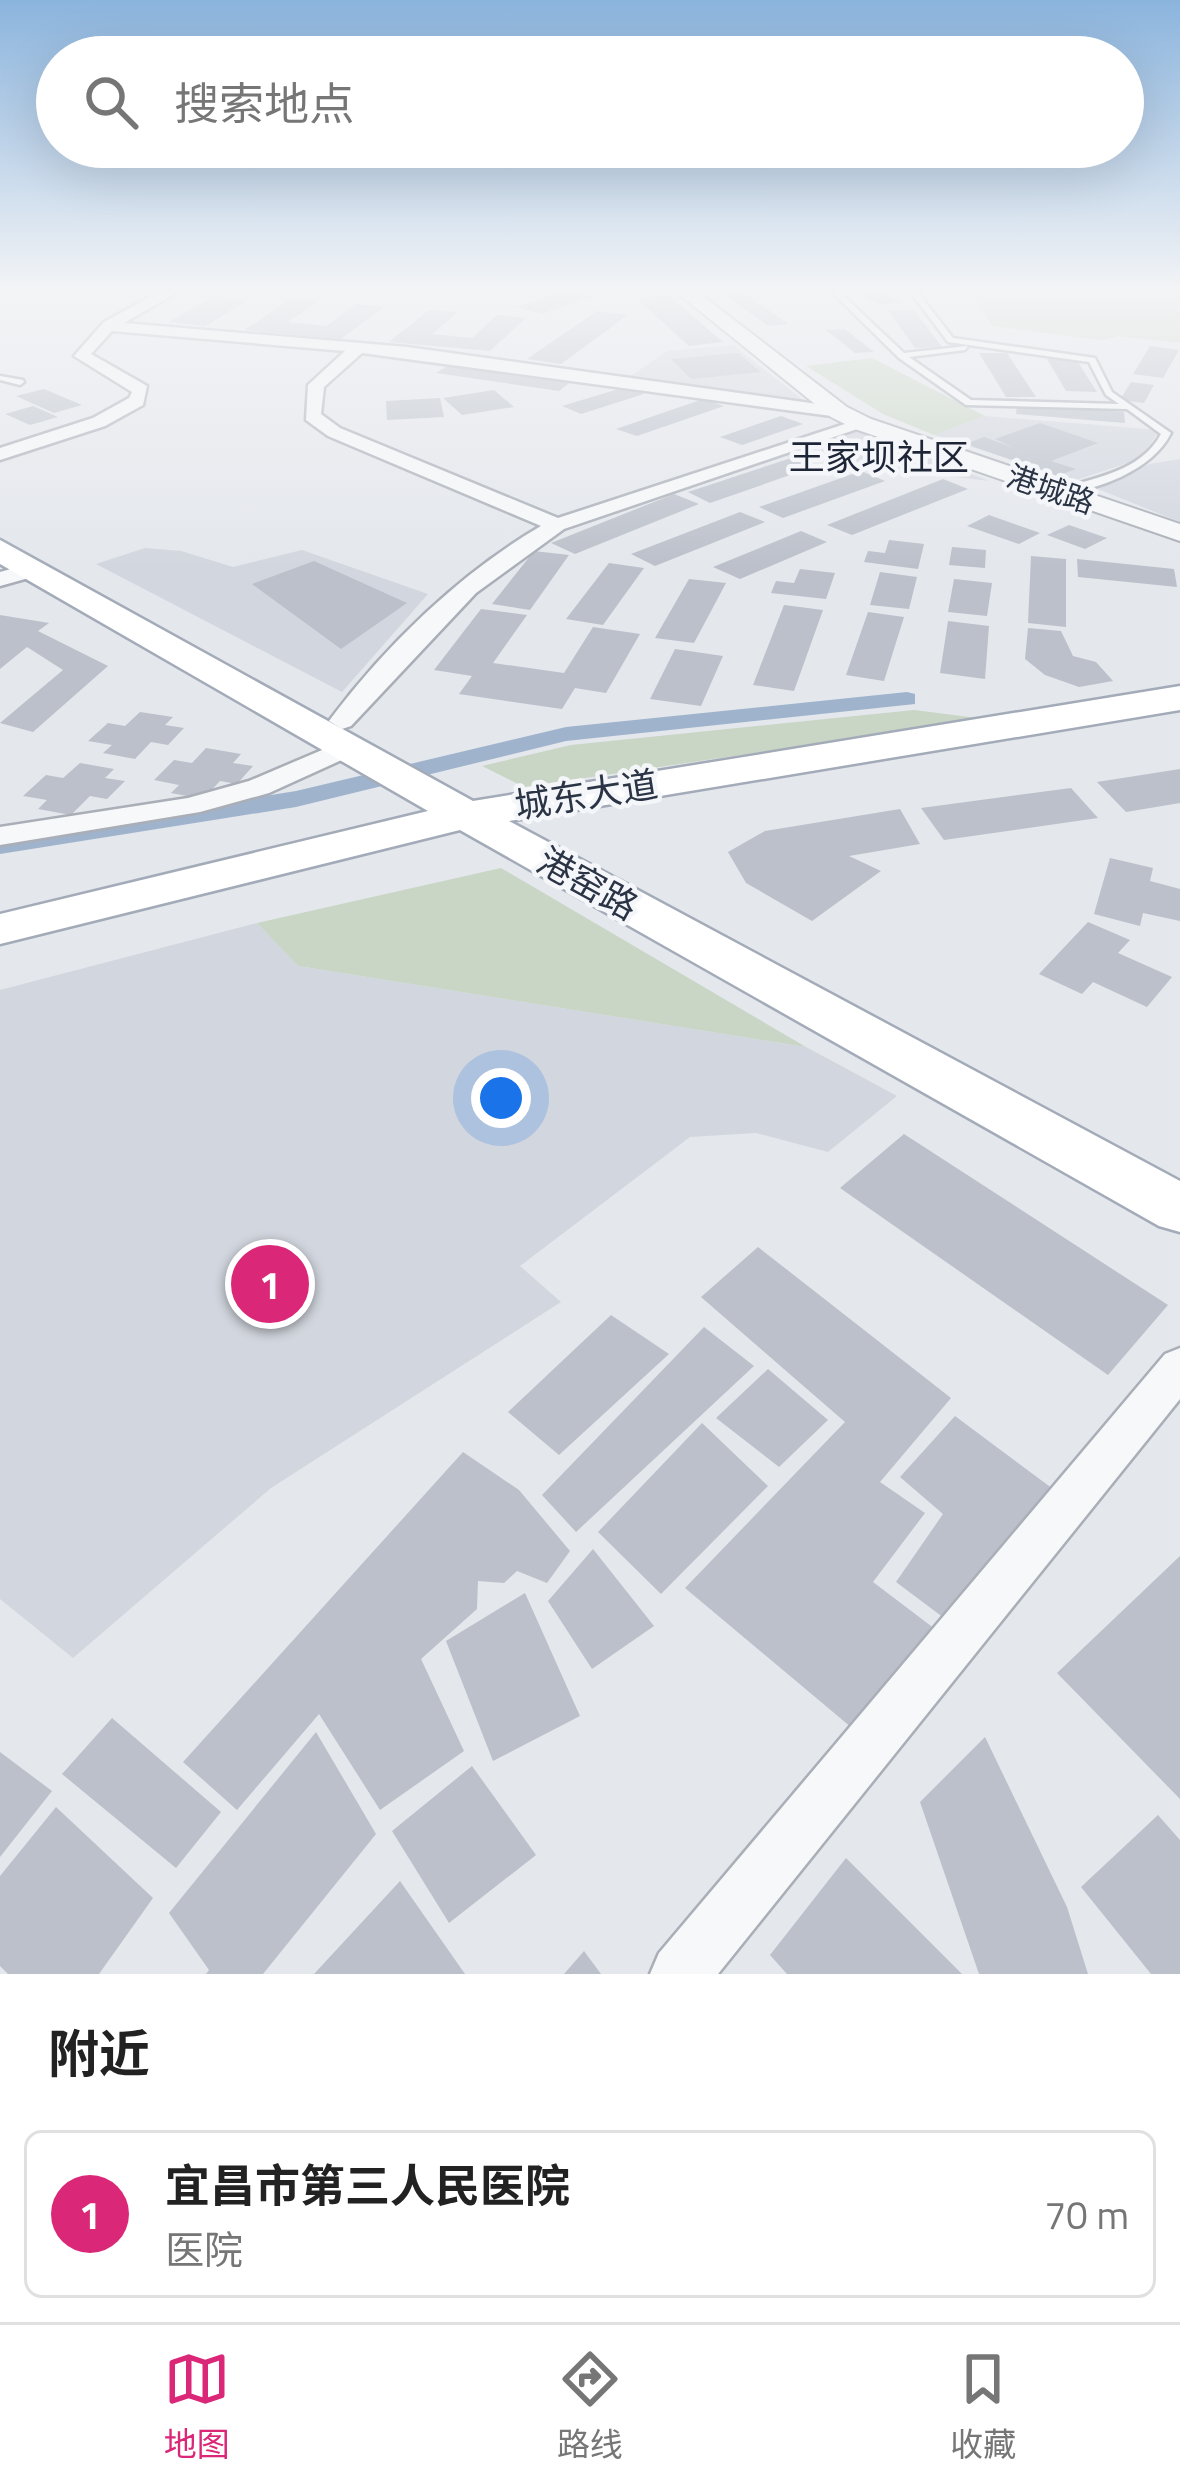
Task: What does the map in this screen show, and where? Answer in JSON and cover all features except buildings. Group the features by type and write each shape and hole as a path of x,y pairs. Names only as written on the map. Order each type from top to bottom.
{"main road":[{"name":"港窑路","path":"0,532 358,742 1180,1186"},
{"name":"港窑路","path":"0,550 17,574 358,742"},
{"name":"城东大道","path":"0,929 485,812 1180,698"},
{"name":"城东大道","path":"0,958 485,812 1180,734"},
{"name":"港窑路","path":"485,812 1180,1209"}],"street":[{"path":"0,454 99,422 137,401 141,391 131,382"},
{"path":"319,382 312,416 334,432 556,525"},
{"path":"614,382 839,412"},
{"name":"港城路","path":"801,382 863,424 1180,533"},
{"path":"0,836 190,806 259,787 358,742 458,595 509,550 556,525 863,424"},
{"path":"680,1974 1180,1366"}],"lane":[{"path":"939,382 969,403 1130,407"},
{"path":"1059,492 1148,461 1161,448 1166,433 1109,393 1103,382"}],"shaded area":[{"path":"671,382 780,382 807,403"},
{"path":"985,416 1160,430 1140,459 1076,480 934,435"},
{"name":"王家坝社区","path":"859,430 989,481 783,456"},
{"path":"1180,459 1180,522 1088,485 1150,464"},
{"path":"145,548 181,551 233,567 302,550 428,594 342,692 96,564"},
{"path":"257,923 298,966 806,1047 897,1096 828,1152 756,1133 690,1137 520,1266 561,1302 271,1488 73,1658 0,1599 0,990"}],"green space":[{"path":"832,382 919,382 985,416 934,435 883,414"},
{"path":"914,710 985,719 524,787 482,766 571,745"},
{"path":"501,868 806,1047 298,966 257,923"}],"waterway":[{"path":"0,846 296,799 566,734 907,699"}],"place":[{"name":"宜昌市第三人民医院","path":"270,1284"}],"district":[{"name":"王家坝社区","path":"879,456"}]}
